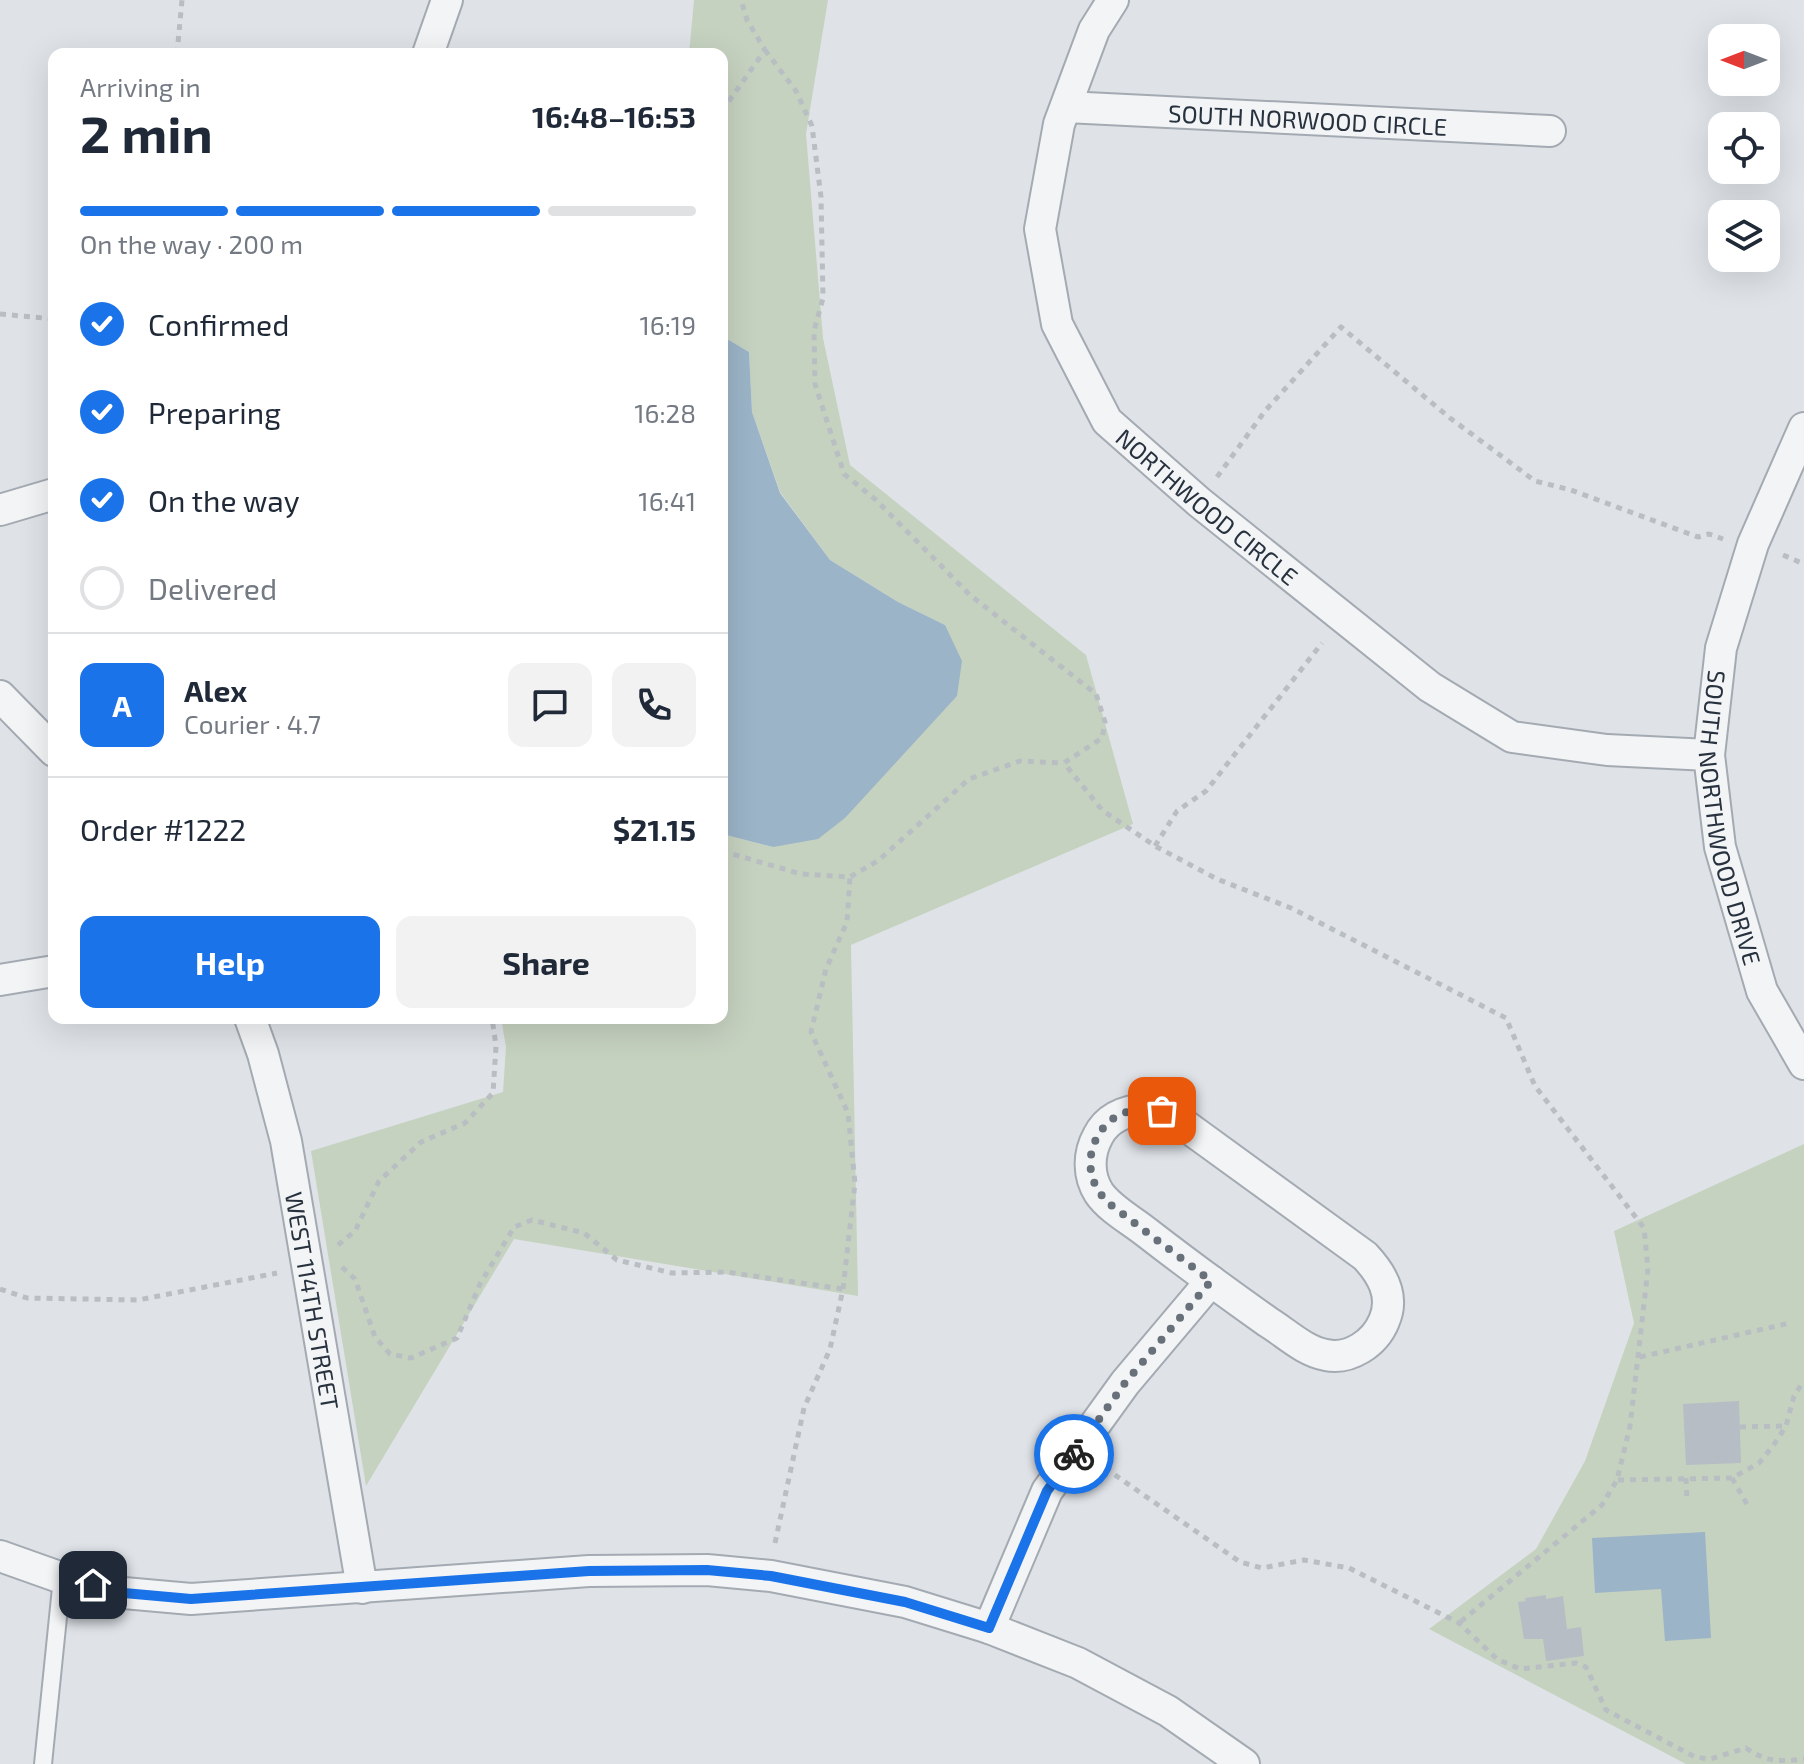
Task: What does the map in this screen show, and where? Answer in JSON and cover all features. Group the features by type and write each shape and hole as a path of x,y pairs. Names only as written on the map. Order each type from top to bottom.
{"street":[{"path":"430,48 447,0"},
{"name":"NORTHWOOD CIRCLE","path":"1113,0 1094,30 1059,124 1040,229 1057,324 1107,421 1199,502 1430,687 1512,737 1607,750 1709,755"},
{"name":"SOUTH NORWOOD CIRCLE","path":"1066,107 1550,131"},
{"name":"SOUTH NORTHWOOD DRIVE","path":"1804,428 1753,544 1721,648 1709,755 1720,847 1762,991 1804,1064"},
{"path":"0,510 48,496"},
{"path":"0,696 48,745"},
{"path":"0,980 48,972"},
{"name":"WEST 114TH STREET","path":"252,1024 318,1257 362,1588"},
{"path":"1148,1109 1162,1111 1175,1118 1365,1256 1378,1269 1386,1286 1388,1303 1385,1321 1362,1349 1345,1355 1327,1356 1307,1349 1211,1281 1107,1203 1098,1192 1092,1179 1090,1162 1093,1146 1100,1131 1121,1114 1148,1109"},
{"path":"989,1628 1047,1491 1125,1383 1211,1281"},
{"path":"0,1556 62,1578 124,1593 191,1599 589,1571 707,1570 771,1576 905,1602 989,1628 1078,1663 1155,1704 1244,1764"}],"lane":[{"path":"43,1764 62,1578"}],"path":[{"path":"178,48 182,0"},
{"path":"728,853 801,874 850,877 879,860 969,779 1020,761 1064,763 1102,738 1105,722 1096,694 970,595 876,500 844,474 815,384 814,331 823,298 821,197 812,126 796,91 747,20 741,0"},
{"path":"728,102 765,50"},
{"path":"0,314 48,318"},
{"path":"1199,502 1265,411 1341,327 1450,418 1535,481 1571,490 1698,537 1709,534 1753,544 1804,564"},
{"path":"1155,846 1177,811 1206,791 1342,617"},
{"path":"1064,763 1102,810 1155,846 1217,879 1291,908 1506,1018 1535,1086 1644,1228 1648,1269 1640,1357 1630,1426 1617,1480 1602,1505 1459,1623"},
{"path":"771,1576 777,1531 804,1408 830,1349 843,1289 855,1183 848,1113 811,1032 826,969 847,922 850,877"},
{"path":"0,1289 27,1298 138,1300 280,1272 318,1257 355,1231 379,1181 421,1142 465,1123 493,1093 496,1046 493,1024"},
{"path":"318,1257 355,1279 375,1337 390,1354 411,1358 457,1338 480,1284 514,1227 532,1220 584,1233 617,1260 672,1273 726,1272 843,1289"},
{"path":"1640,1357 1790,1323"},
{"path":"1617,1480 1732,1478 1759,1463 1786,1426 1794,1396 1801,1385"},
{"path":"1740,1427 1786,1426"},
{"path":"1086,1438 1101,1465 1240,1562 1262,1568 1304,1560 1349,1568 1459,1623 1497,1659 1520,1669 1576,1663 1586,1667 1606,1710 1695,1757 1710,1759 1746,1748 1775,1762 1804,1759"},
{"path":"1686,1478 1687,1502"},
{"path":"1732,1478 1748,1506"}],"green space":[{"path":"694,0 828,0 806,134 823,338 850,465 1086,655 1133,824 851,945 858,1296 514,1239 366,1486 311,1151 503,1092 506,1047 502,1024 728,1024 728,836 773,847 957,696 945,625 898,602 830,560 780,492 752,412 749,352 728,340 728,48 690,48"},
{"path":"1804,1144 1804,1764 1686,1764 1429,1629 1536,1549 1585,1461 1634,1323 1614,1231"}],"water":[{"path":"728,340 749,352 752,412 780,493 830,560 898,602 945,625 962,661 957,696 845,818 818,839 773,847 728,836"},
{"path":"1705,1532 1711,1638 1665,1641 1661,1589 1595,1593 1592,1538"}],"building":[{"path":"1739,1401 1741,1463 1686,1465 1683,1404"},
{"path":"1546,1595 1546,1599 1563,1596 1567,1629 1581,1627 1584,1656 1546,1661 1543,1639 1524,1639 1518,1602"}],"way so far":[{"path":"1074,1454 1125,1383 1211,1281 1107,1203 1092,1179 1090,1162 1093,1146 1109,1121 1135,1110 1162,1111"}],"route":[{"path":"93,1585 124,1593 191,1599 589,1571 707,1570 771,1576 905,1602 989,1628 1047,1491 1074,1454"}]}
